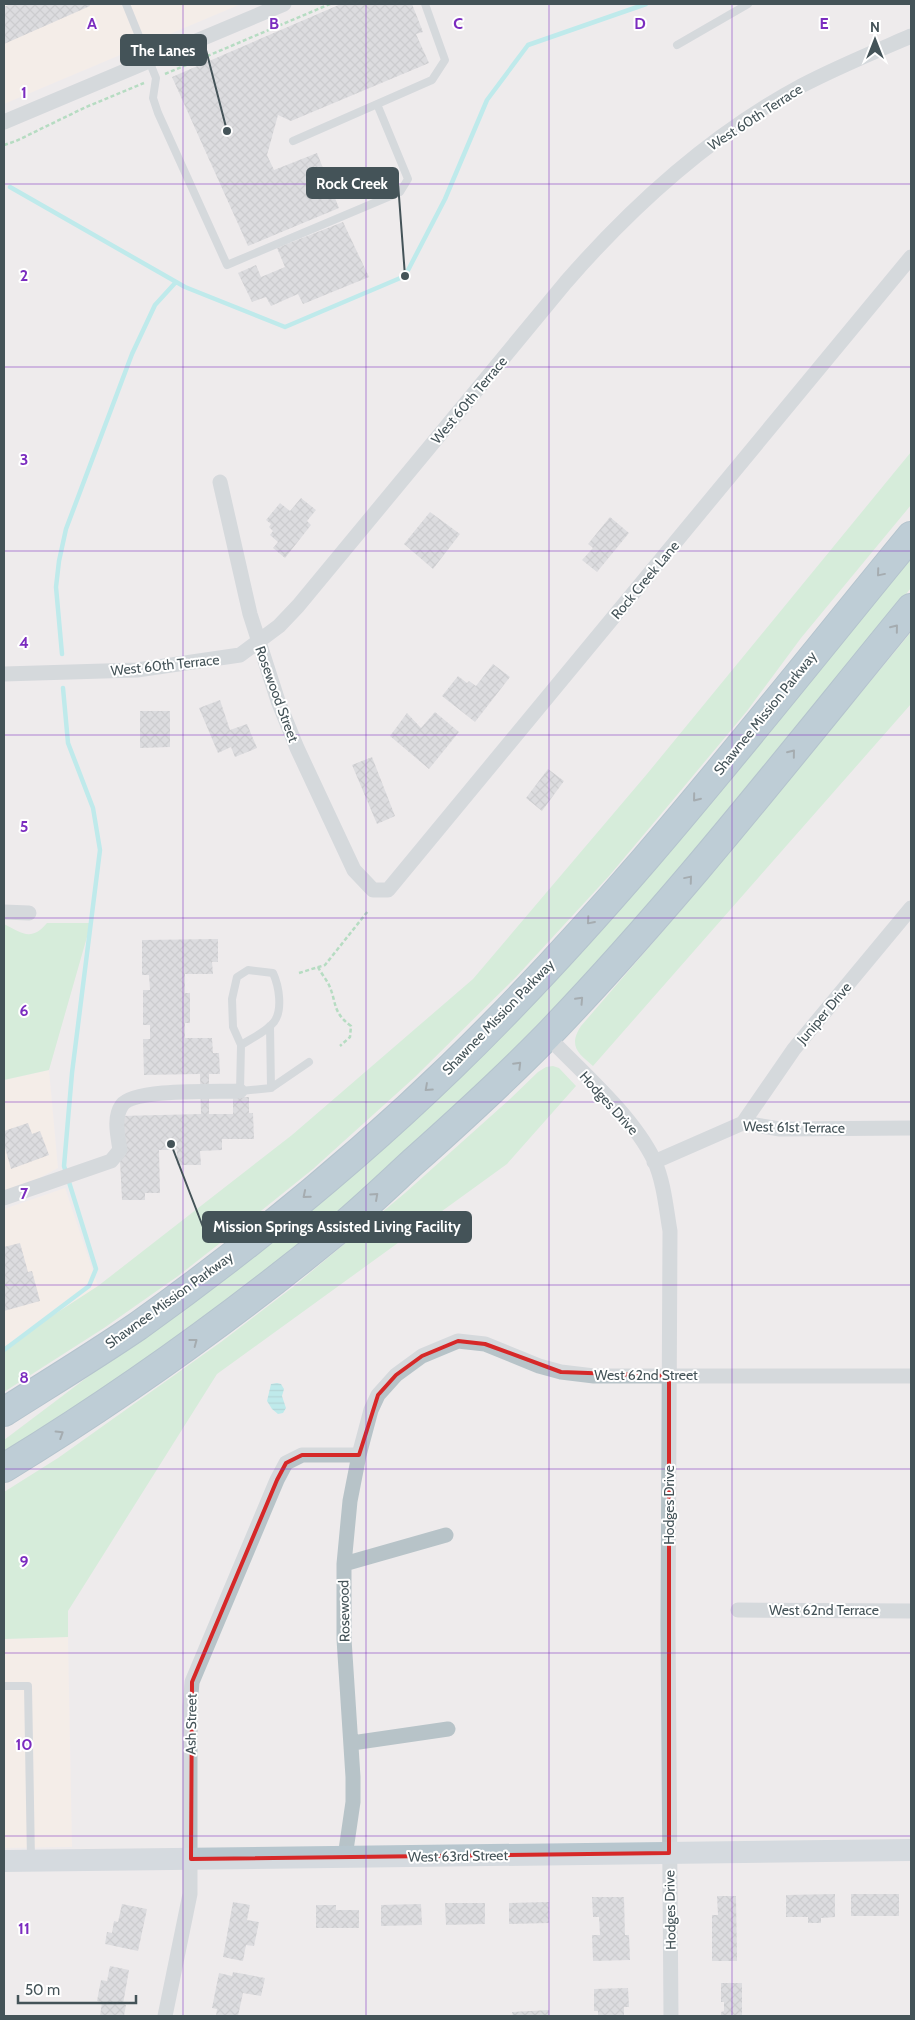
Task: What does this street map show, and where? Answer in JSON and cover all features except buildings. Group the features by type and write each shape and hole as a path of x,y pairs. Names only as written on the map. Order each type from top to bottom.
{"highway":[{"name":"Shawnee Mission Parkway","path":"4,1412 136,1327 221,1264 310,1191 451,1067 527,990 660,842 911,536"},
{"path":"4,1468 84,1418 180,1352 328,1238 489,1094 547,1036 687,881 911,608"}],"main road":[{"name":"West 63rd Street","path":"4,1861 911,1850"}],"street":[{"path":"4,122 284,4"},
{"name":"West 60th Terrace","path":"4,674 137,670 240,655 259,643 298,606 604,238 648,196 702,151 750,117 799,87 843,65 911,36"},
{"name":"Rock Creek Lane","path":"374,890 388,890 404,872 911,258"},
{"name":"Rosewood Street","path":"220,482 230,531 259,643 278,701 336,835 354,870 374,890"},
{"name":"Juniper Drive","path":"743,1123 794,1049 911,908"},
{"path":"4,912 29,913"},
{"name":"Hodges Drive","path":"547,1036 630,1123 654,1162 662,1186 670,1231 668,1625 672,2016"},
{"path":"4,1198 111,1161 120,1150 116,1119 123,1104 132,1098 148,1094 240,1092"},
{"name":"West 61st Terrace","path":"654,1162 743,1123 780,1129 911,1128"},
{"name":"West 62nd Street","path":"396,1375 422,1356 458,1341 485,1344 539,1366 561,1372 594,1376 911,1376"},
{"name":"Rosewood","path":"345,1857 353,1802 352,1743 344,1639 344,1564 350,1502 371,1410 378,1395 396,1375"},
{"name":"Ash Street","path":"165,2016 190,1894 190,1707 192,1682 276,1480 286,1463 302,1455 359,1456"},
{"path":"344,1564 446,1535"},
{"name":"West 62nd Terrace","path":"738,1610 911,1611"},
{"path":"352,1743 448,1729"}],"lane":[{"path":"126,4 156,78 153,98 158,113 227,265 400,192 408,179 377,104"},
{"path":"293,141 432,80 445,60 425,4"},
{"path":"677,45 748,4"},
{"path":"242,1045 275,1021 279,985 273,973 248,970 237,977 232,999 233,1027 242,1045 240,1092 271,1088 309,1062"},
{"path":"270,1026 271,1088"},
{"path":"4,1686 28,1686 31,1861"}],"path":[{"path":"299,973 325,965 368,911"},
{"path":"318,967 329,985 335,1008 344,1021 351,1026 350,1037 340,1046"}],"highlighted area":[{"path":"458,1341 485,1344 561,1372 669,1376 669,1853 191,1859 192,1682 277,1480 286,1463 302,1455 359,1455 378,1395 396,1375 422,1356"}],"shaded area":[{"path":"4,4 241,4 4,104"},
{"path":"49,1070 58,1168 32,1182 4,1191 4,1080"},
{"path":"65,1188 98,1286 4,1347 4,1209"},
{"path":"68,1637 72,1847 4,1848 4,1639"}],"green space":[{"path":"911,452 911,505 801,638 747,711 667,807 609,876 516,977 415,1077 313,1169 178,1276 104,1328 4,1392 4,1347 98,1286 292,1135 473,979 647,774"},
{"path":"911,555 911,588 599,962 477,1086 352,1201 241,1291 112,1384 4,1452 4,1440 309,1210"},
{"path":"911,632 911,704 593,1066 576,1049 575,1039 581,1026 688,902"},
{"path":"47,923 91,923 49,1070 4,1080 4,924 21,933 31,934 41,929"},
{"path":"553,1066 559,1068 576,1086 507,1164 217,1374 68,1611 68,1637 4,1639 4,1492 58,1458 221,1342 293,1287 405,1193 538,1072 546,1067"}],"water":[{"path":"271,1384 281,1384 284,1389 282,1396 286,1408 283,1413 278,1414 267,1401"}],"waterway":[{"path":"10,187 185,287 285,327 405,276 445,199 487,100 528,45 646,4"},
{"path":"62,654 56,587 66,529 132,354 155,305 176,282"},
{"path":"4,1350 89,1286 96,1269 64,1166 72,1073 100,850 93,808 68,743 63,688"}],"place":[{"name":"The Lanes","path":"227,131"},
{"name":"Rock Creek","path":"405,276"},
{"name":"Mission Springs Assisted Living Facility","path":"171,1144"}]}
